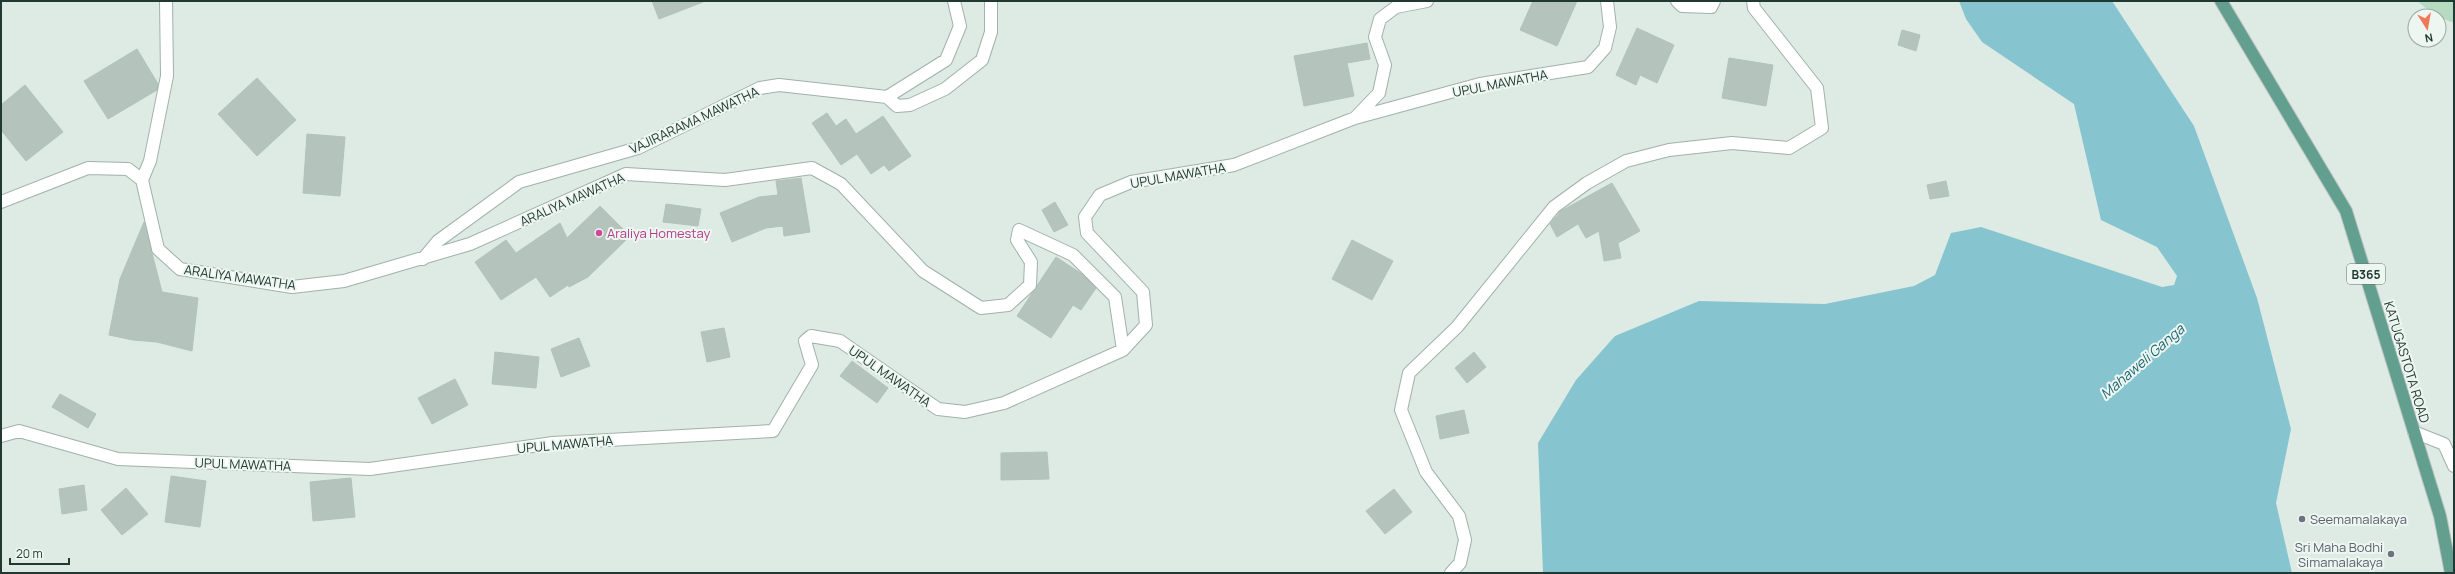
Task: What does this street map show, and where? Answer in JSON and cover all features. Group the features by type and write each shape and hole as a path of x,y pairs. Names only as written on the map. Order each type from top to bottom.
{"main road":[{"name":"KATUGASTOTA ROAD","path":"2221,1 2346,211 2440,516 2451,573"}],"street":[{"path":"1,202 88,168 128,169 142,180 150,160 167,76 166,1"},
{"path":"954,1 960,26 946,60 887,97 897,106 910,105 945,89 982,60 991,32 991,1"},
{"path":"1356,118 1379,93 1385,65 1375,37 1380,19 1396,7 1427,1"},
{"name":"UPUL MAWATHA","path":"1,436 19,431 118,459 370,469 553,443 772,431 812,365 805,341 811,336 840,341 938,409 966,412 1004,404 1123,350 1146,325 1143,292 1088,233 1085,217 1100,195 1131,182 1234,165 1356,118 1480,84 1588,67 1605,48 1610,27 1607,1"},
{"path":"1676,1 1682,6 1711,7 1714,1"},
{"path":"1451,573 1460,563 1465,540 1459,516 1426,472 1401,410 1410,373 1457,327 1554,207 1587,184 1626,160 1669,150 1732,143 1789,148 1822,128 1817,88 1754,8 1753,1"},
{"name":"VAJIRARAMA MAWATHA","path":"423,258 438,241 519,182 638,148 760,88 779,85 887,97"},
{"name":"ARALIYA MAWATHA","path":"142,180 158,249 180,269 292,287 344,281 470,244 626,174 725,180 812,168 841,184 923,271 981,308 1008,305 1030,285 1031,262 1017,240 1019,230 1073,255 1115,297 1123,350"},
{"path":"2414,432 2444,444 2454,466"}],"green space":[{"path":"2417,1 2454,1 2454,23 2447,20 2447,8 2426,8"}],"water":[{"name":"Mahaweli Ganga","path":"1959,1 2112,1 2194,126 2257,298 2291,429 2276,503 2292,573 1543,573 1538,443 1576,380 1615,336 1699,301 1825,304 1914,286 1935,275 1951,233 1981,227 2162,287 2174,285 2177,276 2157,247 2101,220 2074,104 1982,42 1966,19"}],"building":[{"path":"652,1 703,1 703,2 659,19"},
{"path":"1533,1 1577,1 1557,46 1520,30"},
{"path":"1637,28 1674,45 1657,83 1640,75 1636,85 1616,75"},
{"path":"1902,30 1920,35 1916,51 1898,45"},
{"path":"1367,43 1370,59 1347,63 1354,96 1304,106 1294,56"},
{"path":"137,49 158,84 157,90 108,119 84,81"},
{"path":"1729,58 1773,65 1766,106 1722,98"},
{"path":"257,78 296,120 257,156 218,114"},
{"path":"25,85 63,132 26,161 1,130 1,105"},
{"path":"827,113 836,126 846,119 856,134 883,116 911,156 889,171 884,165 871,174 857,154 841,165 812,123"},
{"path":"307,134 345,137 340,196 303,193"},
{"path":"801,178 810,232 784,236 783,226 766,228 732,242 720,213 759,197 778,195 776,181"},
{"path":"1946,181 1949,196 1930,199 1927,185"},
{"path":"1612,183 1640,231 1618,243 1621,258 1604,261 1599,231 1586,238 1578,224 1557,237 1550,224 1561,211"},
{"path":"1055,202 1068,225 1054,232 1042,210"},
{"path":"666,204 701,209 698,226 663,222"},
{"path":"600,206 630,236 588,277 569,287 568,285 550,297 536,277 501,300 475,262 506,240 516,253 560,223 567,238"},
{"path":"144,222 162,292 198,298 192,351 157,342 133,340 109,335 120,279"},
{"path":"1352,240 1393,261 1372,300 1332,279"},
{"path":"1056,257 1082,274 1096,288 1081,310 1073,305 1051,338 1017,316"},
{"path":"724,328 730,357 707,362 701,332"},
{"path":"579,338 590,366 561,377 551,349"},
{"path":"495,352 539,357 536,388 492,384"},
{"path":"1474,352 1486,367 1467,383 1455,368"},
{"path":"852,361 888,388 877,403 840,376"},
{"path":"455,379 468,405 432,424 418,398"},
{"path":"60,394 96,414 88,428 52,407"},
{"path":"1464,410 1469,433 1440,439 1436,416"},
{"path":"1047,452 1049,479 1001,480 1001,453"},
{"path":"171,476 206,481 200,527 165,522"},
{"path":"351,478 355,517 313,521 310,482"},
{"path":"84,485 87,510 62,514 59,489"},
{"path":"126,488 148,514 122,535 101,510"},
{"path":"1394,489 1412,512 1385,534 1366,511"}],"place":[{"name":"Araliya Homestay","path":"599,233"},
{"name":"Seemamalakaya","path":"2302,519"},
{"name":"Sri Maha Bodhi Simamalakaya","path":"2391,554"}]}
